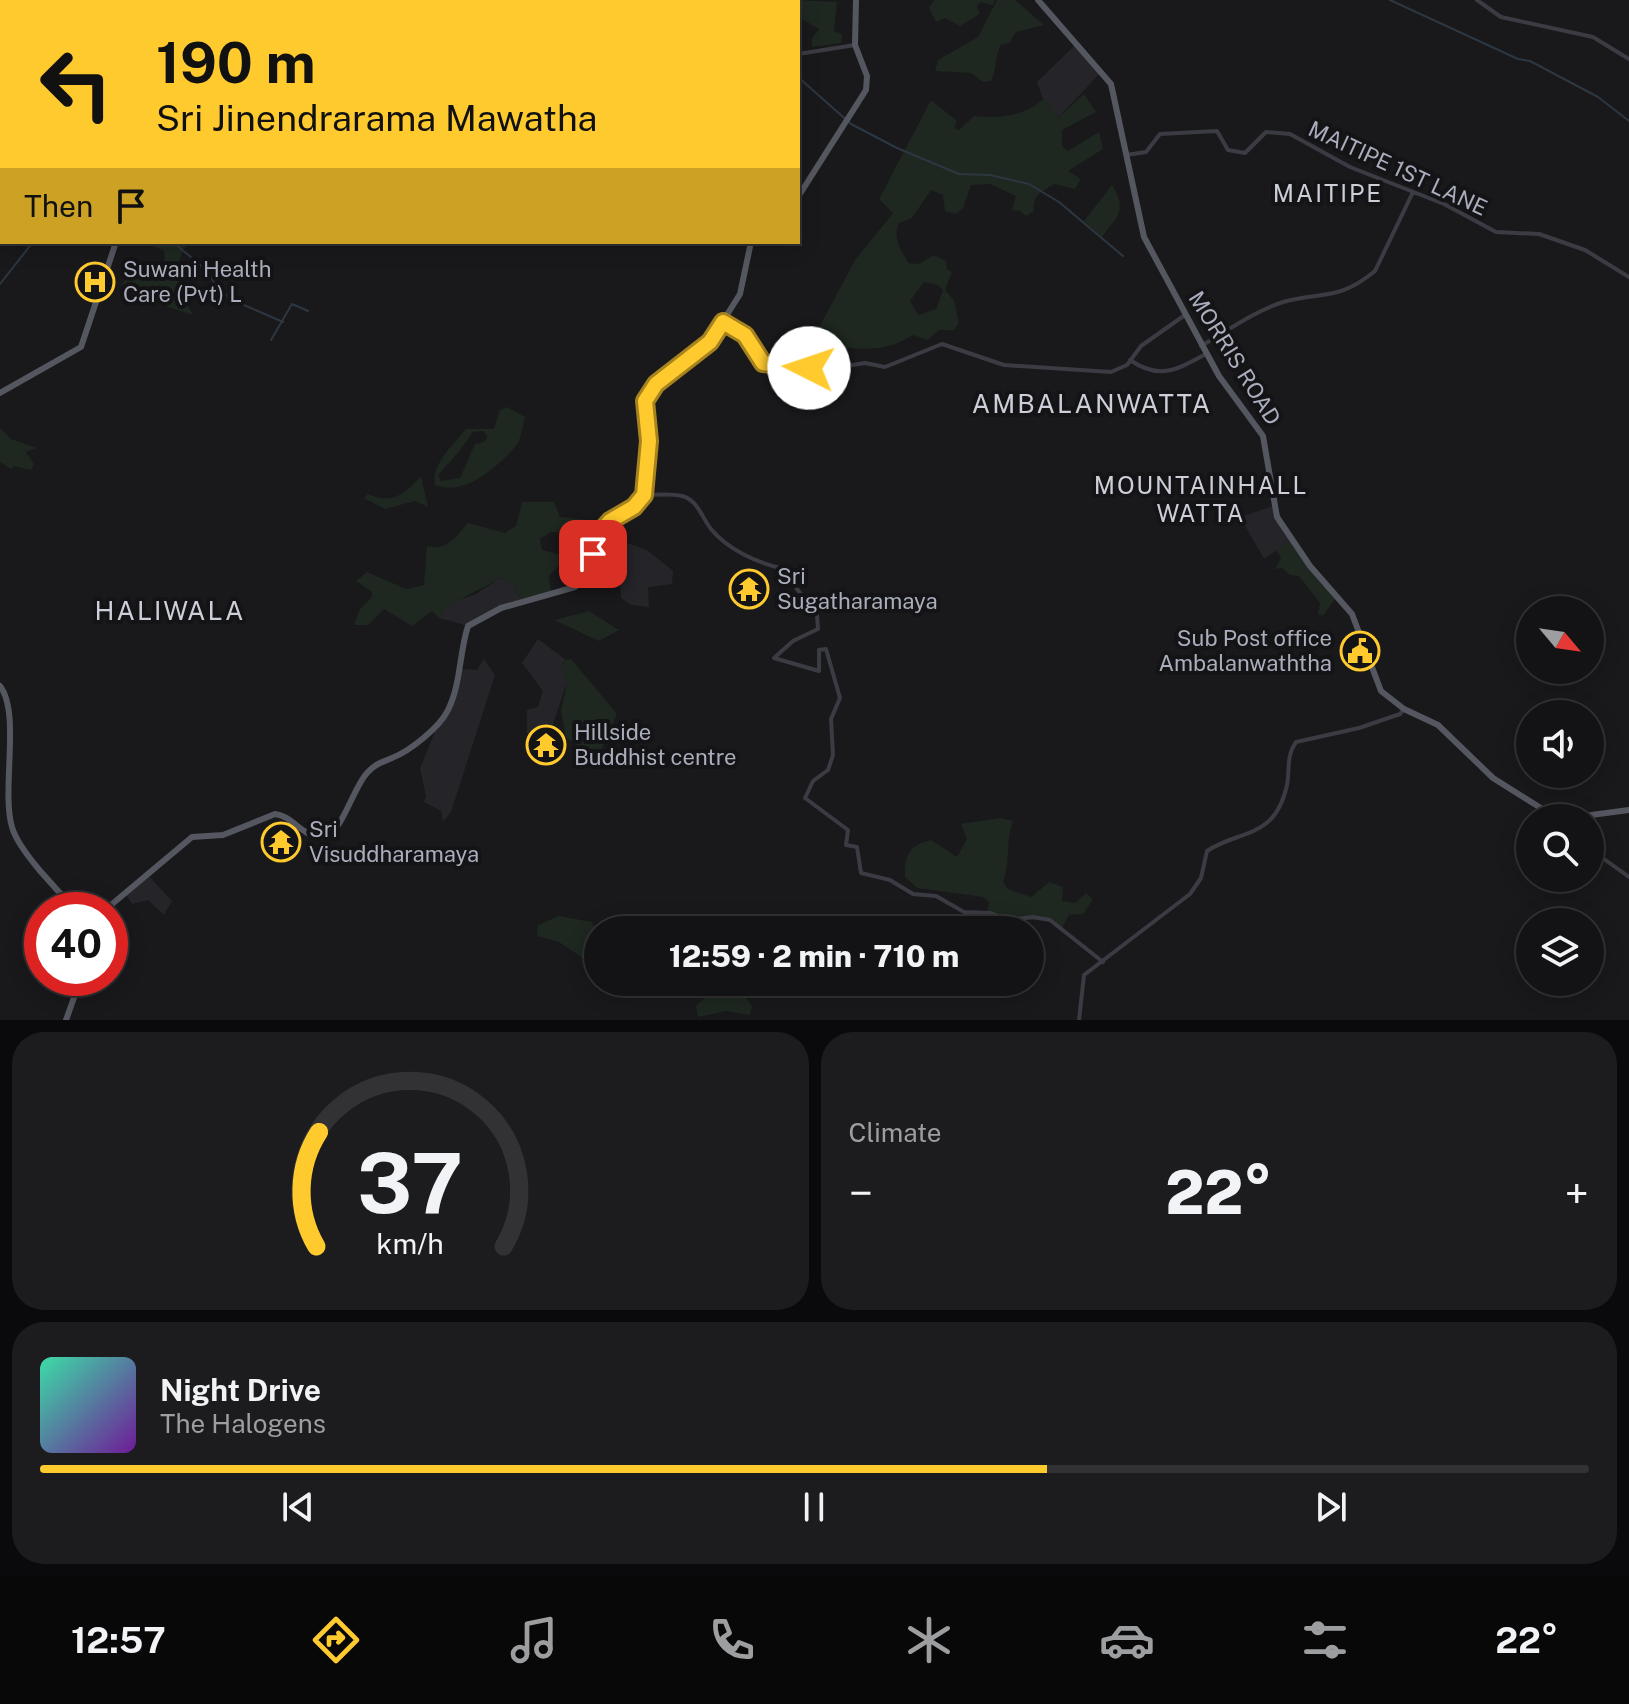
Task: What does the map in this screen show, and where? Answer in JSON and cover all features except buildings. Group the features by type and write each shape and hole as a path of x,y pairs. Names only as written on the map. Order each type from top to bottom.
{"main road":[{"path":"800,194 866,90 867,76 855,45 856,0"},
{"name":"MORRIS ROAD","path":"1038,0 1107,77 1117,106 1139,225 1201,346 1263,436 1282,526 1310,566 1350,611 1378,685 1404,709 1438,725 1493,778 1535,804"},
{"path":"0,393 81,347 115,244"},
{"path":"126,892 192,837 223,835 275,814 312,836 327,837 342,821 355,786 379,761 400,753 445,717 461,669 468,626 501,608 575,587 587,576 599,533 610,521 634,507 644,495 649,441 645,401 656,384 710,342 740,294 751,244"},
{"path":"0,686 8,703 9,802 13,832 62,892"},
{"name":"MORRIS ROAD","path":"1604,812 1629,810"},
{"path":"66,1020 75,996"}],"street":[{"path":"1477,0 1501,17 1593,37 1629,59"},
{"path":"800,54 855,45"},
{"name":"MAITIPE 1ST LANE","path":"1126,155 1143,154 1160,134 1217,131 1228,150 1245,153 1266,132 1285,132 1350,167 1413,192 1496,232 1539,234 1585,250 1629,277"},
{"path":"1201,346 1281,303 1334,296 1364,280 1375,271 1413,192"},
{"path":"723,322 745,335 763,363 770,365 827,369 865,363 885,367 934,345 957,347 1004,365 1090,372 1119,371 1141,346 1185,315"},
{"path":"1130,360 1152,373 1165,374 1206,354"},
{"path":"644,495 686,497 697,505 713,531 745,557 772,569 781,568 810,611 817,615 818,629 793,641 774,658 819,671 819,650 826,649 840,698 831,719 833,755 828,770 813,781 805,798 848,830 846,845 857,847 861,873 890,880 913,894 936,896 964,912 991,913 1006,920 1050,920 1103,962"},
{"path":"1079,1020 1081,981 1190,894 1201,878 1207,851 1250,835 1262,827 1284,797 1289,754 1296,742 1359,728 1400,714 1404,709"},
{"path":"1604,859 1629,877"}],"shaded area":[{"path":"800,0 837,2 834,31 842,34 841,43 812,47 812,38 819,29 800,18"},
{"path":"934,0 995,0 993,5 980,2 977,7 980,14 960,26 945,18 936,22 929,8"},
{"path":"997,0 1015,0 1044,25 1016,32 1009,43 1001,45 991,81 983,82 971,73 935,71 938,60 978,37"},
{"path":"1077,43 1102,71 1059,117 1043,99 1037,82"},
{"path":"1084,94 1096,112 1062,130 1062,146 1068,151 1099,132 1103,149 1068,171 1081,179 1075,189 1054,184 1039,194 1034,211 1026,216 1019,210 1012,211 1016,196 990,184 971,185 963,208 956,214 945,211 943,195 931,190 912,218 899,223 897,239 909,263 919,264 934,255 946,261 947,269 952,272 945,290 954,300 959,323 954,330 939,330 928,340 913,335 879,348 819,343 820,326 855,260 893,213 879,199 931,100 957,121 954,128 959,130 974,116 1011,115 1043,99 1059,117","holes":["924,282 938,285 943,290 936,309 918,315 910,301"]},
{"path":"1112,185 1120,208 1102,237 1084,221"},
{"path":"147,244 188,244 178,269 181,287 193,315 153,302 122,284 133,270 152,278 163,266 163,250"},
{"path":"507,407 525,417 515,447 480,478 458,487 435,485 440,462 466,429 494,429 500,410","holes":["483,431 488,437 484,442 475,444 460,478 441,481 438,475 473,432"]},
{"path":"0,428 11,439 37,448 26,452 34,464 31,470 14,466 11,469 0,462"},
{"path":"421,476 428,507 415,501 385,509 364,498 368,494 384,498 398,496"},
{"path":"522,502 554,502 560,517 588,520 577,533 551,532 540,539 542,550 562,555 562,562 549,576 552,595 522,603 512,583 500,578 459,600 439,618 432,611 412,626 384,609 368,625 354,625 360,609 372,597 372,592 356,581 367,572 406,589 424,585 427,546 445,545 468,523 505,533 516,526"},
{"path":"1276,505 1291,540 1264,559 1240,517"},
{"path":"1291,540 1337,596 1323,616 1318,614 1320,603 1299,576 1290,575 1282,568 1275,569 1281,558 1276,550"},
{"path":"624,542 647,550 673,571 672,584 648,587 649,607 632,605 621,598 618,564 610,554"},
{"path":"500,578 512,583 522,603 501,608 468,626 439,618 450,603 476,594"},
{"path":"589,611 619,630 599,641 554,620"},
{"path":"538,639 566,660 563,663 567,682 551,730 535,738 527,733 527,710 538,707 543,691 522,663"},
{"path":"484,659 495,675 451,812 443,822 441,811 424,802 426,796 420,768 439,722 449,709 461,669 477,670"},
{"path":"571,659 617,714 601,750 596,752 586,751 566,738 561,711 567,682 561,669 566,660"},
{"path":"1000,818 1013,821 1003,882 1008,889 1031,897 1049,882 1063,887 1062,901 1075,903 1086,893 1093,899 1083,914 1069,915 1062,928 1044,920 1044,916 996,916 987,912 989,902 983,897 917,888 905,877 910,852 931,840 957,857 967,839 961,824"},
{"path":"149,876 172,901 164,915 148,900 132,904 126,892"},
{"path":"559,916 584,921 584,959 559,942 537,936 538,925"},
{"path":"706,996 745,996 752,1006 750,1015 726,1011 698,1017 696,1006"}],"waterway":[{"path":"1390,0 1518,59 1530,61 1598,97 1629,121"},
{"path":"800,79 851,124 897,148 959,174 990,175 1029,184 1059,202 1123,256"},
{"path":"0,284 31,244"},
{"path":"175,244 206,270 214,282 211,290"},
{"path":"214,282 230,299 283,322"},
{"path":"271,340 292,304 308,311"}],"place":[{"name":"Suwani Health Care (Pvt) L","path":"95,282"},
{"name":"Sri Sugatharamaya","path":"749,589"},
{"name":"Sub Post office Ambalanwaththa","path":"1360,651"},
{"name":"Hillside Buddhist centre","path":"546,745"},
{"name":"Sri Visuddharamaya","path":"281,842"}],"district":[{"name":"MAITIPE","path":"1328,194"},
{"name":"AMBALANWATTA","path":"1092,404"},
{"name":"MOUNTAINHALL WATTA","path":"1201,500"},
{"name":"HALIWALA","path":"170,611"}],"route":[{"path":"593,554 599,533 610,521 638,504 644,495 649,441 645,401 656,384 710,342 723,322 745,335 763,363 809,368"}]}
